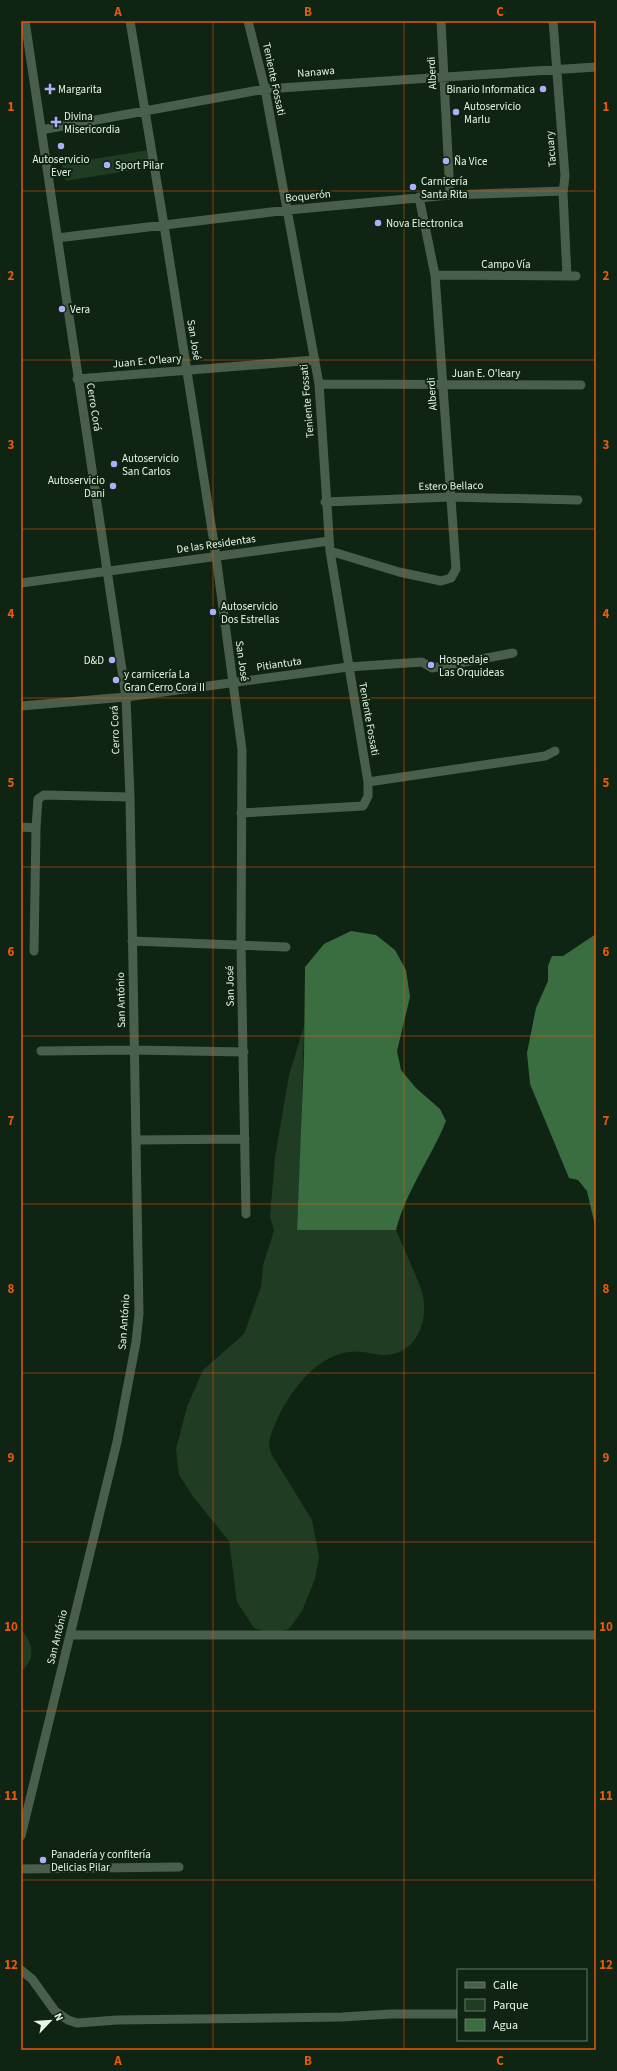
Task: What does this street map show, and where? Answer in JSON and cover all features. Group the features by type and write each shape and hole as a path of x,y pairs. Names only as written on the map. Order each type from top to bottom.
{"street":[{"name":"Cerro Corá","path":"25,21 77,379 126,697 130,797"},
{"name":"San José","path":"130,21 216,556 242,750 241,946 246,1214"},
{"name":"Teniente Fossati","path":"241,813 363,806 368,796 368,782 330,551 325,502 319,384 265,89 248,21"},
{"name":"Alberdi","path":"441,21 450,195"},
{"name":"Tacuary","path":"553,21 565,176 563,191 572,276"},
{"name":"Nanawa","path":"41,130 265,89 596,67"},
{"name":"Boquerón","path":"57,238 288,210 450,195 563,191"},
{"name":"Alberdi","path":"330,551 399,572 441,581 451,578 456,569 435,275 419,198"},
{"name":"Campo Vía","path":"435,275 572,276"},
{"name":"Juan E. O'leary","path":"77,379 315,360"},
{"name":"Juan E. O'leary","path":"319,384 443,386 580,385"},
{"name":"Estero Bellaco","path":"325,502 450,497 578,500"},
{"name":"De las Residentas","path":"21,583 329,541"},
{"name":"Pitiantuta","path":"21,706 126,697 348,667 422,662 432,668 513,653"},
{"path":"368,782 545,756 555,751"},
{"path":"34,951 36,828 38,799 44,795 130,797"},
{"name":"San António","path":"21,1836 117,1442 136,1342 139,1314 130,797"},
{"path":"21,827 36,828"},
{"path":"132,941 286,947"},
{"path":"41,1051 134,1050 244,1052"},
{"path":"137,1140 245,1139"},
{"path":"70,1635 596,1635"},
{"path":"21,1869 179,1868"},
{"path":"21,1970 32,1979 55,2011 68,2020 77,2023 116,2020 457,2014"}],"green space":[{"name":"Sport Pilar","path":"149,150 152,167 65,181 62,164"},
{"path":"304,1026 297,1230 396,1230 421,1289 424,1317 418,1335 406,1349 391,1355 379,1355 355,1351 339,1354 321,1363 305,1377 279,1416 270,1439 270,1449 272,1455 312,1520 319,1557 315,1579 302,1611 289,1629 271,1634 254,1628 237,1602 229,1541 194,1498 179,1475 176,1449 187,1407 203,1370 244,1334 261,1287 263,1265 274,1231 270,1216 275,1157 289,1075"},
{"path":"21,1629 32,1650 29,1661 21,1672"}],"water":[{"path":"351,931 376,935 395,950 406,970 410,997 397,1051 401,1070 416,1088 440,1109 446,1121 412,1188 400,1216 396,1230 297,1230 304,1056 305,967 324,944"},
{"path":"596,934 596,1230 587,1191 578,1180 569,1178 530,1084 527,1053 536,1008 548,981 548,966 552,956 563,956"}],"place":[{"name":"Margarita","path":"50,89"},
{"name":"Binario Informatica","path":"543,89"},
{"name":"Autoservicio Marlu","path":"456,112"},
{"name":"Divina Misericordia","path":"56,122"},
{"name":"Autoservicio Ever","path":"61,146"},
{"name":"Ña Vice","path":"446,161"},
{"name":"Sport Pilar","path":"107,165"},
{"name":"Carnicería Santa Rita","path":"413,187"},
{"name":"Nova Electronica","path":"378,223"},
{"name":"Vera","path":"62,309"},
{"name":"Autoservicio San Carlos","path":"114,464"},
{"name":"Autoservicio Dani","path":"113,486"},
{"name":"Autoservicio Dos Estrellas","path":"213,612"},
{"name":"D&D","path":"112,660"},
{"name":"Hospedaje Las Orquideas","path":"431,665"},
{"name":"y carnicería La Gran Cerro Cora II","path":"116,680"},
{"name":"Panadería y confitería Delicias Pilar","path":"43,1860"}]}
